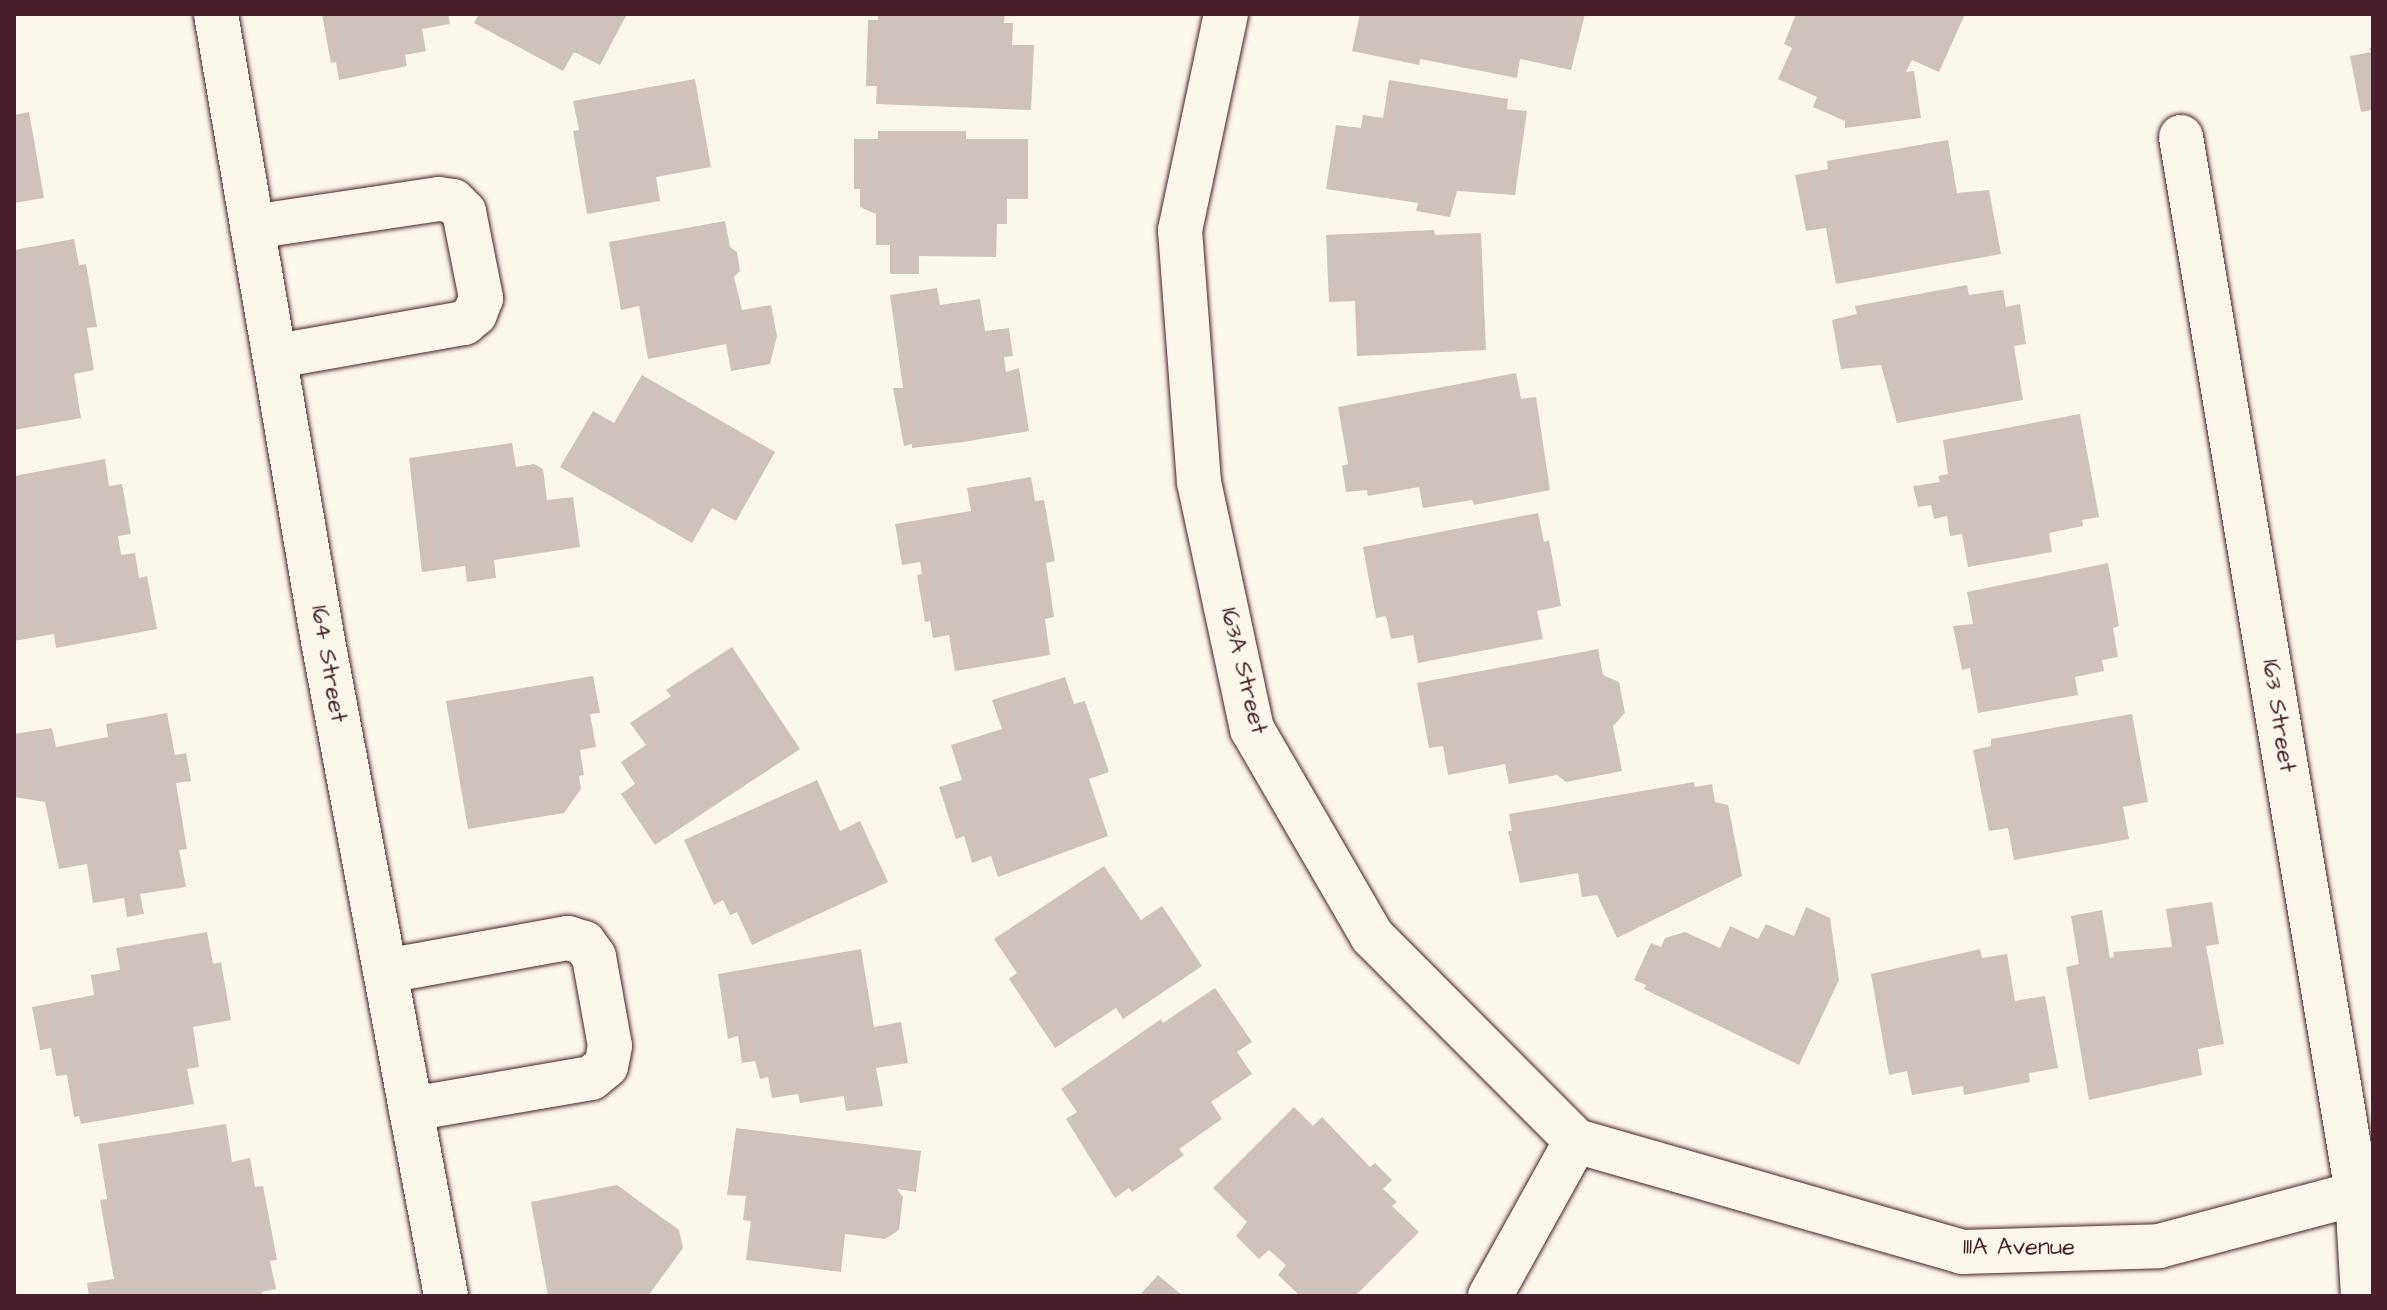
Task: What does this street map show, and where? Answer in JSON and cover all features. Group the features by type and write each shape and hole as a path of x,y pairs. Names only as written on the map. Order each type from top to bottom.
{"street":[{"name":"164 Street","path":"216,14 319,614 446,1296"},
{"name":"163A Street","path":"1226,14 1180,230 1199,482 1252,729 1372,936 1576,1141"},
{"name":"163 Street","path":"2181,137 2365,1191 2363,1296"},
{"path":"252,227 439,199 453,201 464,212 473,255 481,298 475,314 464,323 277,356"},
{"path":"386,971 568,938 584,943 594,957 610,1046 606,1066 591,1078 411,1109"},
{"path":"1490,1296 1576,1141"},
{"name":"111A Avenue","path":"1576,1141 1962,1252 2159,1246 2365,1191"}],"building":[{"path":"322,14 448,14 450,24 422,29 426,51 405,55 407,66 339,80 336,62 331,63"},
{"path":"479,14 627,14 600,65 574,52 563,71 474,23"},
{"path":"878,14 1005,14 1004,23 1013,23 1012,45 1034,45 1031,110 876,104 877,86 866,86 868,20 878,20"},
{"path":"1360,14 1585,14 1571,70 1520,59 1517,78 1420,59 1419,65 1352,51"},
{"path":"1796,14 1965,14 1939,72 1912,60 1906,72 1914,71 1921,118 1845,128 1845,121 1813,107 1817,97 1778,79 1792,48 1784,44"},
{"path":"2369,48 2373,48 2373,110 2361,112 2350,56 2371,52"},
{"path":"695,79 711,167 656,177 660,201 587,214 573,131 579,130 573,101"},
{"path":"1389,80 1508,99 1507,109 1527,111 1515,195 1457,191 1450,217 1416,211 1418,203 1326,189 1336,125 1361,128 1363,115 1383,118"},
{"path":"29,112 44,198 14,203 14,115"},
{"path":"878,131 966,131 966,139 1028,139 1028,199 1007,199 1007,224 997,224 996,257 919,256 919,274 890,274 890,245 876,245 876,214 860,207 860,189 854,189 854,139 878,139"},
{"path":"1948,140 1957,193 1989,190 2001,254 1836,284 1826,228 1806,231 1795,175 1828,169 1827,161"},
{"path":"725,221 730,247 737,252 740,271 734,277 742,310 771,305 777,336 770,364 731,371 726,344 648,359 639,306 621,310 609,242"},
{"path":"1434,230 1435,235 1481,233 1486,350 1357,356 1355,301 1329,302 1326,235"},
{"path":"74,239 79,265 86,264 97,327 87,328 94,370 74,374 81,418 14,430 14,250"},
{"path":"1967,285 1969,295 2003,290 2006,307 2020,304 2026,344 2014,346 2023,400 1897,423 1881,365 1841,369 1832,320 1857,314 1855,306"},
{"path":"937,288 940,305 980,299 985,331 1009,328 1013,356 1004,357 1006,372 1019,368 1029,431 963,442 912,448 912,444 904,446 893,388 903,388 890,295"},
{"path":"1516,373 1521,399 1536,397 1550,490 1474,505 1472,500 1423,508 1419,487 1368,496 1367,490 1346,492 1342,466 1348,464 1338,407"},
{"path":"642,375 775,452 736,521 712,508 692,543 560,467 593,411 614,423"},
{"path":"2080,414 2099,517 2082,520 2083,526 2049,533 2052,552 1968,567 1962,534 1950,536 1947,516 1934,519 1931,505 1918,507 1913,486 1940,482 1938,476 1948,474 1943,440"},
{"path":"512,443 516,467 534,464 543,469 547,500 573,497 580,547 494,560 496,578 467,582 465,566 422,572 409,458"},
{"path":"105,459 109,486 122,484 131,534 118,536 121,555 135,553 139,578 147,576 157,629 56,648 54,634 14,641 14,476"},
{"path":"1031,477 1035,501 1044,500 1055,561 1046,563 1054,617 1045,619 1050,655 955,671 949,635 933,638 930,621 925,622 917,575 922,574 920,562 902,565 895,524 971,511 967,488"},
{"path":"1538,513 1544,542 1549,540 1561,606 1537,611 1543,639 1418,663 1413,635 1391,639 1386,616 1376,618 1363,547"},
{"path":"2108,563 2119,626 2113,628 2118,657 2102,660 2104,671 2075,677 2078,695 1978,713 1970,668 1962,670 1953,626 1973,624 1967,592"},
{"path":"732,647 800,749 655,845 621,794 635,784 621,762 646,745 630,723 671,696 666,690"},
{"path":"1598,649 1603,675 1619,682 1625,713 1613,726 1622,771 1566,782 1557,775 1509,784 1505,764 1448,775 1443,746 1429,748 1417,683"},
{"path":"593,676 600,713 590,714 596,747 580,750 584,775 579,776 581,789 564,813 468,829 446,701"},
{"path":"1065,677 1074,704 1085,701 1109,772 1089,779 1108,836 998,877 991,856 972,863 964,836 956,839 939,787 962,780 951,745 1002,729 992,700"},
{"path":"167,713 175,755 186,753 191,781 176,783 187,849 179,850 186,887 140,894 144,914 127,917 124,898 93,903 87,864 59,869 45,802 14,797 14,734 52,728 56,747 108,737 106,724"},
{"path":"2132,714 2148,802 2123,807 2129,839 2014,860 2008,828 1989,831 1973,750 1991,746 1991,739"},
{"path":"817,780 840,831 860,821 888,882 752,945 737,912 730,915 723,900 714,905 684,840"},
{"path":"1694,782 1695,787 1712,784 1715,802 1728,805 1742,876 1617,938 1597,895 1582,897 1578,873 1520,883 1508,831 1512,831 1509,814"},
{"path":"1104,866 1141,920 1162,906 1202,966 1123,1019 1116,1008 1055,1048 1009,979 1017,973 994,939"},
{"path":"2212,902 2219,944 2206,946 2224,1044 2198,1049 2202,1075 2089,1100 2066,967 2079,964 2071,916 2102,910 2110,958 2114,957 2113,952 2172,947 2166,909"},
{"path":"1806,907 1830,918 1839,980 1799,1065 1644,989 1646,985 1634,980 1651,943 1661,947 1665,938 1685,932 1720,948 1730,926 1758,939 1766,924 1794,936"},
{"path":"207,932 213,964 221,962 231,1020 193,1027 199,1067 187,1069 194,1104 81,1124 79,1116 74,1117 67,1075 56,1076 51,1048 40,1050 32,1007 94,995 91,975 120,970 116,948"},
{"path":"861,949 874,1027 901,1022 908,1063 876,1068 883,1106 846,1111 844,1096 800,1103 798,1094 772,1098 768,1077 760,1079 755,1061 742,1063 738,1036 728,1039 718,974"},
{"path":"1980,949 1982,958 2007,954 2015,1001 2045,996 2058,1068 2029,1073 2030,1082 1964,1095 1963,1086 1912,1095 1907,1071 1889,1075 1871,974"},
{"path":"1215,988 1252,1042 1237,1052 1252,1074 1211,1102 1222,1119 1179,1149 1184,1155 1132,1192 1129,1188 1115,1198 1066,1119 1077,1112 1061,1089 1161,1019 1163,1023"},
{"path":"1294,1107 1313,1126 1322,1117 1370,1167 1375,1163 1392,1180 1383,1189 1397,1202 1392,1206 1419,1232 1355,1296 1300,1296 1278,1275 1286,1265 1269,1250 1259,1259 1236,1236 1247,1222 1213,1188"},
{"path":"226,1124 232,1162 250,1158 255,1187 263,1186 277,1260 270,1261 276,1289 262,1292 262,1296 89,1296 87,1283 114,1279 100,1200 107,1199 98,1144"},
{"path":"736,1128 921,1151 916,1192 897,1189 903,1197 899,1230 885,1239 845,1234 841,1272 746,1260 751,1221 743,1220 746,1196 727,1195"},
{"path":"617,1185 679,1230 683,1248 648,1296 548,1296 531,1202"},
{"path":"1158,1275 1183,1296 1139,1296"}]}
